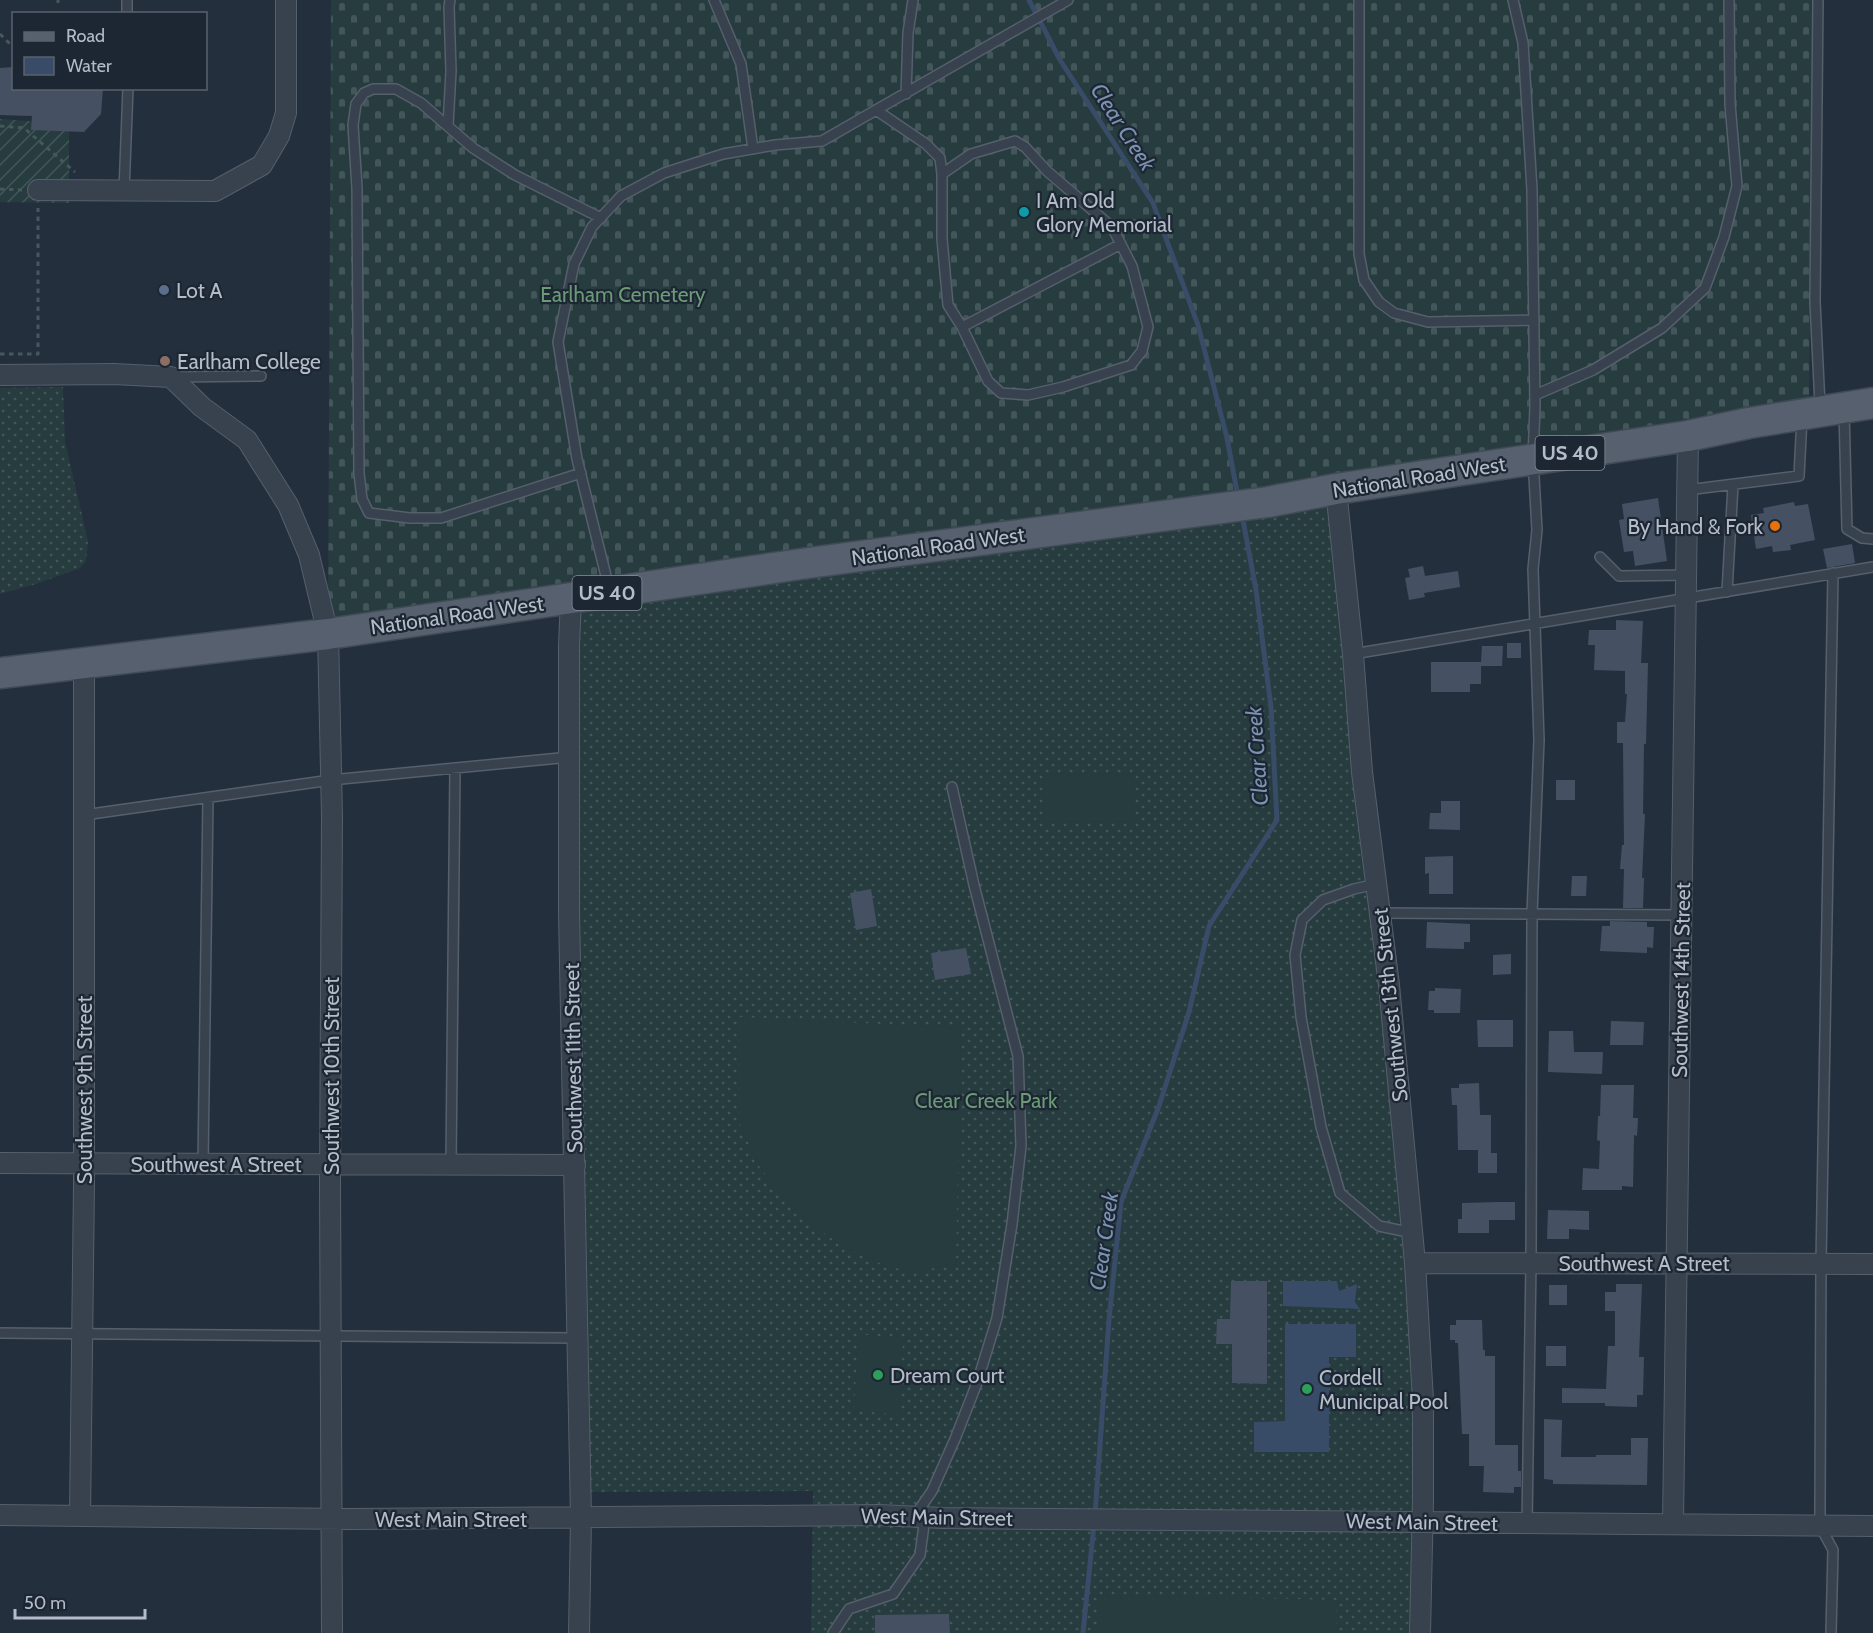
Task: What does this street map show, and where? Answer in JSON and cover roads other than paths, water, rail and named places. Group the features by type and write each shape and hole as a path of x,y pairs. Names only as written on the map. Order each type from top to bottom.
{"main road":[{"name":"National Road West","path":"0,673 328,634 801,564 1214,510 1336,489 1688,436 1873,403"}],"street":[{"path":"38,190 214,191 262,165 279,136 286,113 286,0"},
{"path":"0,375 114,374 171,377"},
{"name":"Southwest 10th Street","path":"171,377 202,407 247,440 288,505 309,555 328,634 331,780 332,1633"},
{"name":"Southwest 14th Street","path":"1673,1524 1688,436"},
{"name":"Southwest 13th Street","path":"1336,489 1353,654 1362,772 1388,979 1413,1233 1422,1400 1420,1633"},
{"name":"Southwest 11th Street","path":"571,598 569,913 581,1518 579,1633"},
{"name":"Southwest 9th Street","path":"80,1515 84,1164 84,664"},
{"name":"Southwest A Street","path":"0,1163 575,1165"},
{"name":"Southwest A Street","path":"1415,1263 1873,1264"},
{"name":"West Main Street","path":"0,1515 332,1519 869,1515 1873,1526"}],"lane":[{"path":"448,126 451,71 450,0"},
{"path":"714,0 741,64 753,149"},
{"path":"906,94 908,33 913,0"},
{"path":"610,593 581,473 558,342 574,264 592,227 621,196 664,173 723,154 822,141 1068,0"},
{"path":"1359,0 1359,254 1364,280 1379,302 1394,313 1428,322 1533,320"},
{"path":"1513,0 1523,43 1532,190 1535,395 1533,459 1537,531 1533,569 1539,740 1532,914 1532,1263 1527,1522"},
{"path":"1535,395 1593,370 1662,328 1705,288 1725,237 1737,186 1730,104 1729,0"},
{"path":"1818,0 1815,302 1822,412 1847,529 1862,538 1873,539"},
{"path":"581,473 441,518 410,518 369,513 362,499 359,473 357,188 353,125 356,104 364,93 374,89 396,89 421,103 473,147 515,175 601,218"},
{"path":"124,191 128,90"},
{"path":"876,110 926,144 940,158 944,280 948,305 963,327 988,381 1001,393 1028,395 1131,365 1142,351 1148,327 1132,267 1112,226 1071,193 1025,147 1015,141 971,154 942,174"},
{"path":"963,327 1121,244"},
{"path":"171,377 261,376"},
{"path":"1687,490 1799,476 1822,412"},
{"path":"1727,592 1732,485"},
{"path":"1600,557 1619,576 1686,575"},
{"path":"1353,654 1873,567"},
{"path":"1831,1633 1833,1550 1820,1526 1821,1263 1833,573"},
{"path":"84,815 331,780 570,757"},
{"path":"451,1165 455,768"},
{"path":"833,1633 849,1609 893,1594 920,1555 919,1517 955,1439 997,1318 1012,1224 1021,1146 1018,1056 974,885 952,787"},
{"path":"203,1164 208,798"},
{"path":"1376,884 1323,900 1302,920 1295,956 1301,1017 1321,1127 1340,1192 1378,1226 1413,1233"},
{"path":"1380,913 1681,915"},
{"path":"0,1333 578,1338"}],"water":[{"path":"1283,1281 1337,1281 1339,1291 1357,1284 1355,1302 1360,1309 1283,1306"},
{"name":"Cordell Municipal Pool","path":"1285,1324 1356,1324 1356,1357 1329,1357 1329,1452 1254,1452 1254,1422 1285,1421"}],"waterway":[{"name":"Clear Creek","path":"1029,0 1060,60 1153,203 1198,325 1227,438 1238,497"},
{"name":"Clear Creek","path":"1095,1515 1109,1320 1121,1202 1159,1106 1189,1012 1209,926 1277,820 1271,707 1256,590 1242,515"},
{"name":"Clear Creek","path":"1083,1633 1094,1524"}],"place":[{"name":"I Am Old Glory Memorial","path":"1024,212"},
{"name":"Lot A","path":"164,290"},
{"name":"Earlham College","path":"165,361"},
{"name":"By Hand & Fork","path":"1775,526"},
{"name":"Dream Court","path":"878,1375"},
{"name":"Cordell Municipal Pool","path":"1307,1389"}],"park label":[{"name":"Earlham Cemetery","path":"623,294"},
{"name":"Clear Creek Park","path":"986,1100"}]}
